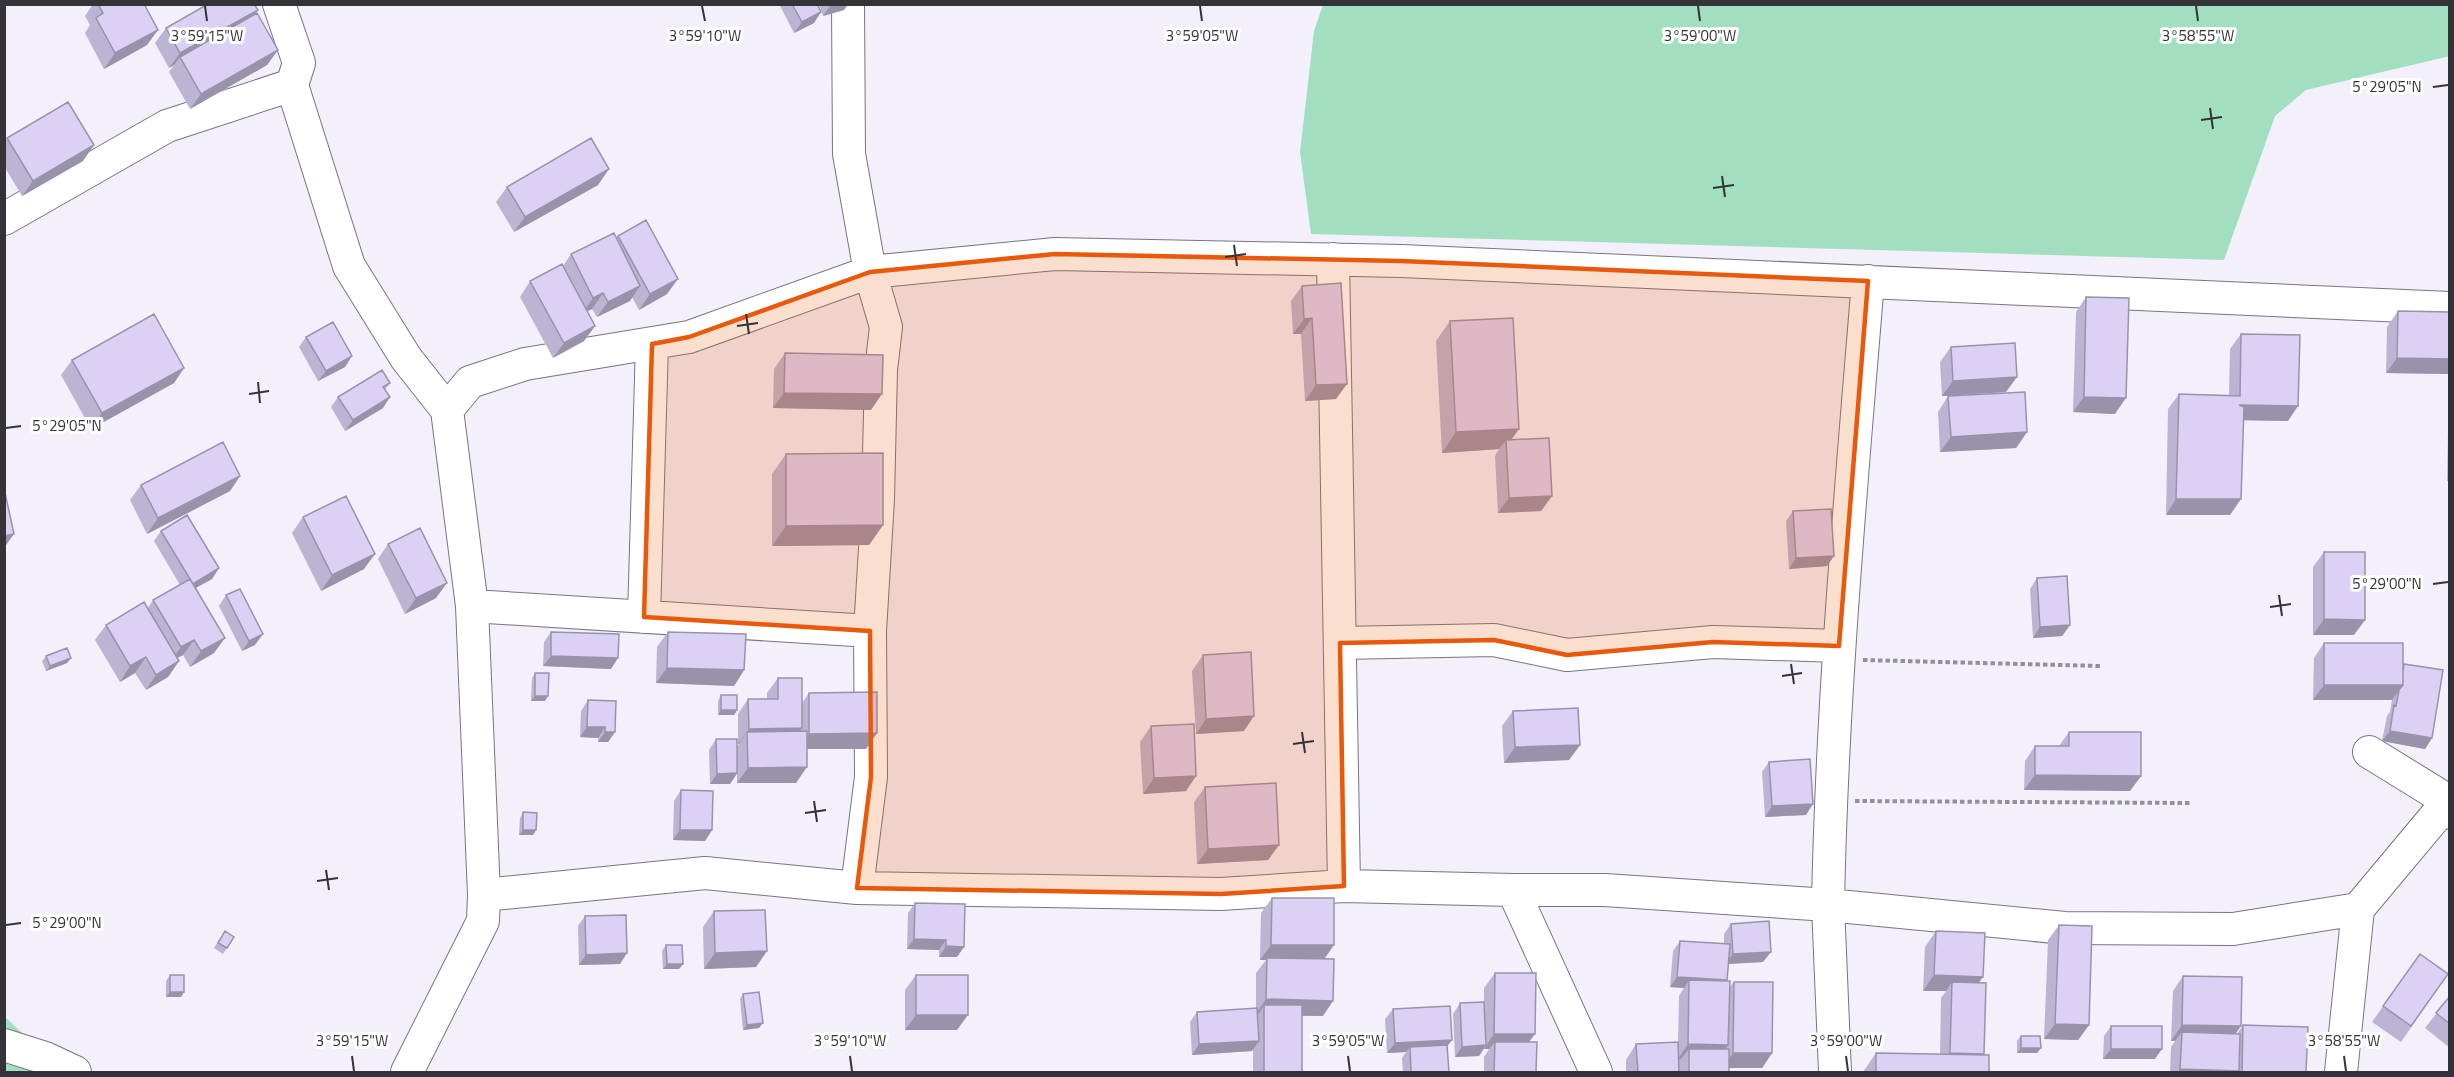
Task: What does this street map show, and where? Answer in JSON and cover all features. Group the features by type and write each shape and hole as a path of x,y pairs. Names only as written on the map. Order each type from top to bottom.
{"street":[{"path":"279,4 299,63 292,85 349,266 416,371 447,410 472,606 484,895 483,921 407,1072"},
{"path":"848,4 849,154 870,272 886,327 881,370 878,499 870,631 871,777 857,888"},
{"path":"4,219 167,126 292,85"},
{"path":"416,371 470,382 525,364 689,337 870,272 1055,254 1333,259 2450,308"},
{"path":"1333,259 1344,886"},
{"path":"1835,1072 1827,905 1830,801 1838,653 1868,282"},
{"path":"644,617 652,344"},
{"path":"447,410 470,382"},
{"path":"472,606 870,631"},
{"path":"1340,643 1494,640 1567,655 1713,642 1838,653"},
{"path":"2341,1072 2358,909 2447,807 2446,800 2369,752"},
{"path":"484,895 705,873 857,888 1221,894 1344,886 1605,890 1827,905 2065,928 2233,929 2358,909"},
{"path":"1513,890 1596,1072"},
{"path":"4,1045 45,1058 75,1072"}],"path":[{"path":"1838,653 2100,666"},
{"path":"1830,801 2190,803"}],"highlighted area":[{"path":"1055,254 1401,261 1868,281 1839,646 1713,642 1567,655 1494,640 1340,643 1344,886 1221,894 857,888 871,777 870,631 644,617 652,344 689,337 870,272"}],"green space":[{"path":"2449,4 2450,56 2306,90 2275,116 2224,260 1311,234 1300,152 1314,31 1323,5"},
{"path":"5,1017 64,1072 5,1072"}],"building":[{"path":"98,4 144,4 158,30 115,53 96,18 103,13"},
{"path":"208,4 254,4 258,10 180,53 166,28"},
{"path":"792,4 817,4 821,12 802,22"},
{"path":"257,13 278,50 201,94 180,57"},
{"path":"68,102 94,145 33,181 7,138"},
{"path":"591,138 609,169 525,217 507,187"},
{"path":"646,220 678,279 650,294 618,236"},
{"path":"614,233 640,286 608,302 603,293 593,298 571,254"},
{"path":"562,264 595,326 564,343 530,281"},
{"path":"1341,283 1347,384 1316,385 1312,318 1304,319 1302,286"},
{"path":"2086,297 2129,298 2126,398 2084,397"},
{"path":"2398,311 2450,312 2450,359 2397,358"},
{"path":"154,314 184,368 102,413 72,360"},
{"path":"1513,318 1519,429 1456,432 1450,321"},
{"path":"333,322 352,356 326,371 306,337"},
{"path":"2241,334 2300,335 2298,406 2239,405 2244,407 2241,499 2176,499 2179,394 2240,396"},
{"path":"2015,343 2017,377 1953,381 1951,347"},
{"path":"785,353 883,355 882,394 784,393"},
{"path":"382,370 390,383 383,387 390,397 353,420 338,397"},
{"path":"2025,392 2027,432 1951,437 1948,396"},
{"path":"1549,438 1552,496 1509,498 1506,440"},
{"path":"223,442 240,476 158,518 141,485"},
{"path":"883,453 883,525 786,526 786,454"},
{"path":"4,488 14,534 4,536"},
{"path":"346,496 375,554 332,575 303,517"},
{"path":"1831,509 1834,556 1796,558 1793,511"},
{"path":"187,515 219,568 193,584 161,531"},
{"path":"420,528 447,583 416,598 388,544"},
{"path":"2324,552 2365,552 2365,620 2324,619"},
{"path":"2067,576 2070,625 2040,627 2037,578"},
{"path":"190,579 225,638 201,651 194,640 181,647 153,600"},
{"path":"240,589 263,634 249,641 226,595"},
{"path":"144,602 179,661 156,675 146,657 130,666 106,625"},
{"path":"551,632 619,634 618,658 551,656"},
{"path":"668,632 746,634 744,670 667,668"},
{"path":"2324,643 2403,643 2403,685 2324,685"},
{"path":"67,648 71,658 50,666 46,656"},
{"path":"1251,652 1254,716 1206,719 1203,655"},
{"path":"2404,664 2443,670 2432,738 2390,731 2394,705 2396,706 2399,690 2403,685"},
{"path":"535,673 549,673 548,696 535,696"},
{"path":"778,678 802,678 802,728 749,729 748,699 778,699"},
{"path":"877,692 877,733 809,734 809,693"},
{"path":"721,695 737,695 737,710 721,710"},
{"path":"588,700 616,701 615,732 605,732 605,727 587,727"},
{"path":"1578,708 1580,745 1515,747 1513,711"},
{"path":"1194,724 1196,776 1154,778 1151,726"},
{"path":"807,731 807,767 748,768 747,732"},
{"path":"2069,732 2141,732 2141,776 2035,775 2035,746 2069,746"},
{"path":"716,739 737,739 737,773 717,774"},
{"path":"1810,759 1813,804 1772,806 1769,762"},
{"path":"1276,783 1279,845 1208,849 1205,787"},
{"path":"681,790 713,791 712,830 680,830"},
{"path":"523,812 537,813 536,830 523,830"},
{"path":"1272,898 1334,898 1334,945 1271,945"},
{"path":"915,903 965,904 964,947 946,946 946,940 914,939"},
{"path":"765,910 767,951 715,953 714,911"},
{"path":"626,915 627,953 586,955 585,916"},
{"path":"1769,921 1771,952 1733,954 1731,924"},
{"path":"2059,925 2092,926 2089,1025 2055,1024"},
{"path":"225,931 234,937 227,948 218,943"},
{"path":"1936,931 1985,933 1983,977 1934,975"},
{"path":"1680,941 1730,944 1727,980 1677,977"},
{"path":"666,945 682,945 683,964 667,964"},
{"path":"2420,954 2448,974 2411,1026 2383,1006"},
{"path":"1267,958 1334,959 1333,1001 1266,999"},
{"path":"1495,973 1536,973 1535,1034 1494,1034"},
{"path":"170,975 184,975 184,992 170,992"},
{"path":"916,975 968,975 968,1015 916,1015"},
{"path":"2183,976 2242,977 2241,1026 2182,1025"},
{"path":"1689,980 1730,981 1728,1045 1688,1044"},
{"path":"1734,982 1773,982 1772,1053 1733,1053"},
{"path":"1952,982 1986,983 1984,1054 1950,1053"},
{"path":"759,992 763,1023 747,1025 743,994"},
{"path":"2450,996 2450,1024 2436,1013"},
{"path":"1484,1002 1486,1045 1462,1047 1460,1003"},
{"path":"1264,1005 1302,1005 1302,1072 1264,1072"},
{"path":"1450,1006 1452,1040 1395,1043 1393,1009"},
{"path":"1257,1008 1259,1041 1199,1044 1197,1012"},
{"path":"2243,1025 2308,1027 2306,1072 2242,1072"},
{"path":"2111,1026 2162,1026 2162,1049 2111,1049"},
{"path":"2182,1032 2240,1034 2239,1071 2180,1069"},
{"path":"2021,1036 2040,1036 2041,1048 2021,1048"},
{"path":"1495,1042 1537,1042 1536,1072 1494,1072"},
{"path":"1678,1042 1679,1072 1638,1072 1636,1044"},
{"path":"1447,1045 1449,1072 1411,1072 1410,1047"},
{"path":"1689,1049 1729,1049 1729,1072 1689,1072"},
{"path":"1876,1053 1989,1055 1989,1072 1876,1072"}]}
